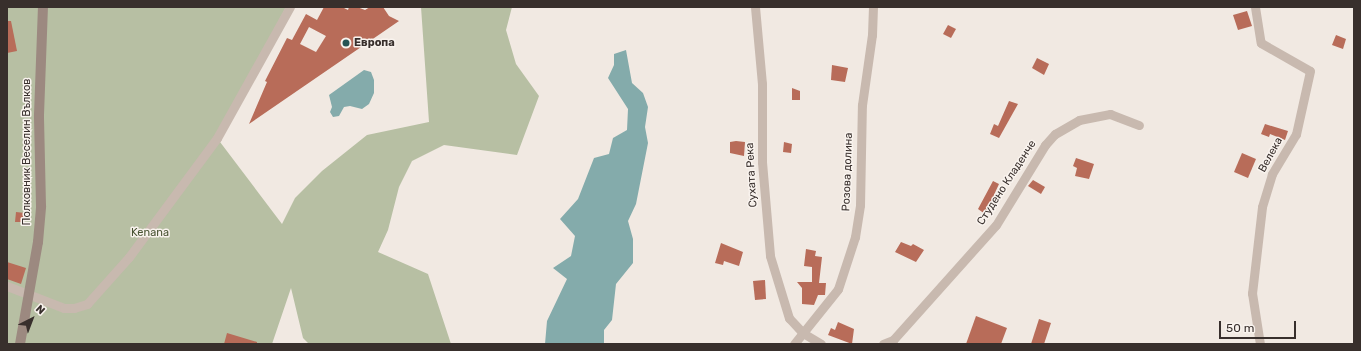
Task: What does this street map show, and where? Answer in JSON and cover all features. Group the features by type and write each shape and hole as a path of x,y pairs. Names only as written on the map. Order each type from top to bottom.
{"main road":[{"name":"Полковник Веселин Вълков","path":"20,344 38,242 41,206 39,108 43,7"}],"street":[{"path":"7,286 28,296 74,308 87,304 129,257 217,138 290,7"},
{"name":"Сухата Река","path":"755,7 762,84 762,162 770,256 789,318 803,333"},
{"name":"Розова долина","path":"794,344 838,289 855,237 860,205 862,105 872,35 873,7"},
{"name":"Велека","path":"1255,7 1261,43 1310,71 1296,134 1272,174 1262,207 1252,293 1260,344"},
{"name":"Студено Кладенче","path":"883,344 893,342 996,225 1050,139 1069,125 1089,117 1114,114 1140,125"},
{"path":"803,333 821,344"}],"green space":[{"name":"Kenana","path":"7,7 286,7 217,138 282,224 295,198 322,171 367,135 429,122 421,7 512,7 506,30 516,64 539,96 517,155 444,145 412,161 399,187 388,230 378,252 428,274 451,344 309,344 303,338 291,288 272,344 7,344"}],"water":[{"path":"626,50 632,83 643,93 648,107 645,127 648,143 636,204 628,221 633,239 633,263 616,284 612,320 604,330 604,344 545,344 547,321 567,279 553,268 571,256 575,236 560,219 578,199 594,158 609,154 613,138 627,130 628,109 608,78 614,65 614,54"},
{"path":"364,70 371,72 374,80 374,93 369,104 362,109 350,106 344,107 339,116 333,117 330,112 332,107 329,95"}],"building":[{"path":"324,7 342,7 348,10 349,7 357,7 365,10 370,7 383,7 389,16 399,21 249,124 267,82 265,81 287,38 292,40 306,14 317,20","holes":["309,27 326,36 316,52 300,44"]},
{"path":"1247,11 1252,26 1238,30 1233,15"},
{"path":"7,21 11,21 17,51 7,53"},
{"path":"948,25 956,29 951,38 943,34"},
{"path":"1336,35 1346,39 1343,49 1332,45"},
{"path":"1037,58 1049,64 1044,75 1032,68"},
{"path":"832,65 848,68 845,82 831,80"},
{"path":"792,88 800,91 800,100 792,100"},
{"path":"1009,101 1018,104 999,138 990,134 994,124 998,126"},
{"path":"1265,124 1288,131 1285,140 1270,134 1269,137 1261,134"},
{"path":"730,142 745,142 744,156 730,153"},
{"path":"784,142 792,144 791,153 783,152"},
{"path":"1242,153 1256,159 1248,178 1234,172"},
{"path":"1076,158 1094,164 1089,179 1075,176 1077,168 1073,166"},
{"path":"1033,180 1045,187 1041,194 1028,186"},
{"path":"993,181 999,184 993,197 995,198 985,214 978,209"},
{"path":"16,212 25,213 24,222 15,222"},
{"path":"901,242 911,246 913,244 924,250 916,262 895,252"},
{"path":"721,243 743,252 739,266 724,261 723,265 715,263"},
{"path":"806,249 816,251 815,256 822,257 819,283 826,283 825,295 818,295 814,305 802,304 802,288 797,282 812,282 812,267 804,266"},
{"path":"7,262 26,268 21,284 7,279"},
{"path":"765,280 766,299 755,300 753,281"},
{"path":"976,316 1007,328 1001,344 966,344"},
{"path":"1039,319 1051,323 1044,344 1031,344"},
{"path":"838,322 854,329 852,344 828,335 831,328 835,330"},
{"path":"227,333 257,342 257,344 224,344"}],"place":[{"name":"Европа","path":"346,43"}]}
